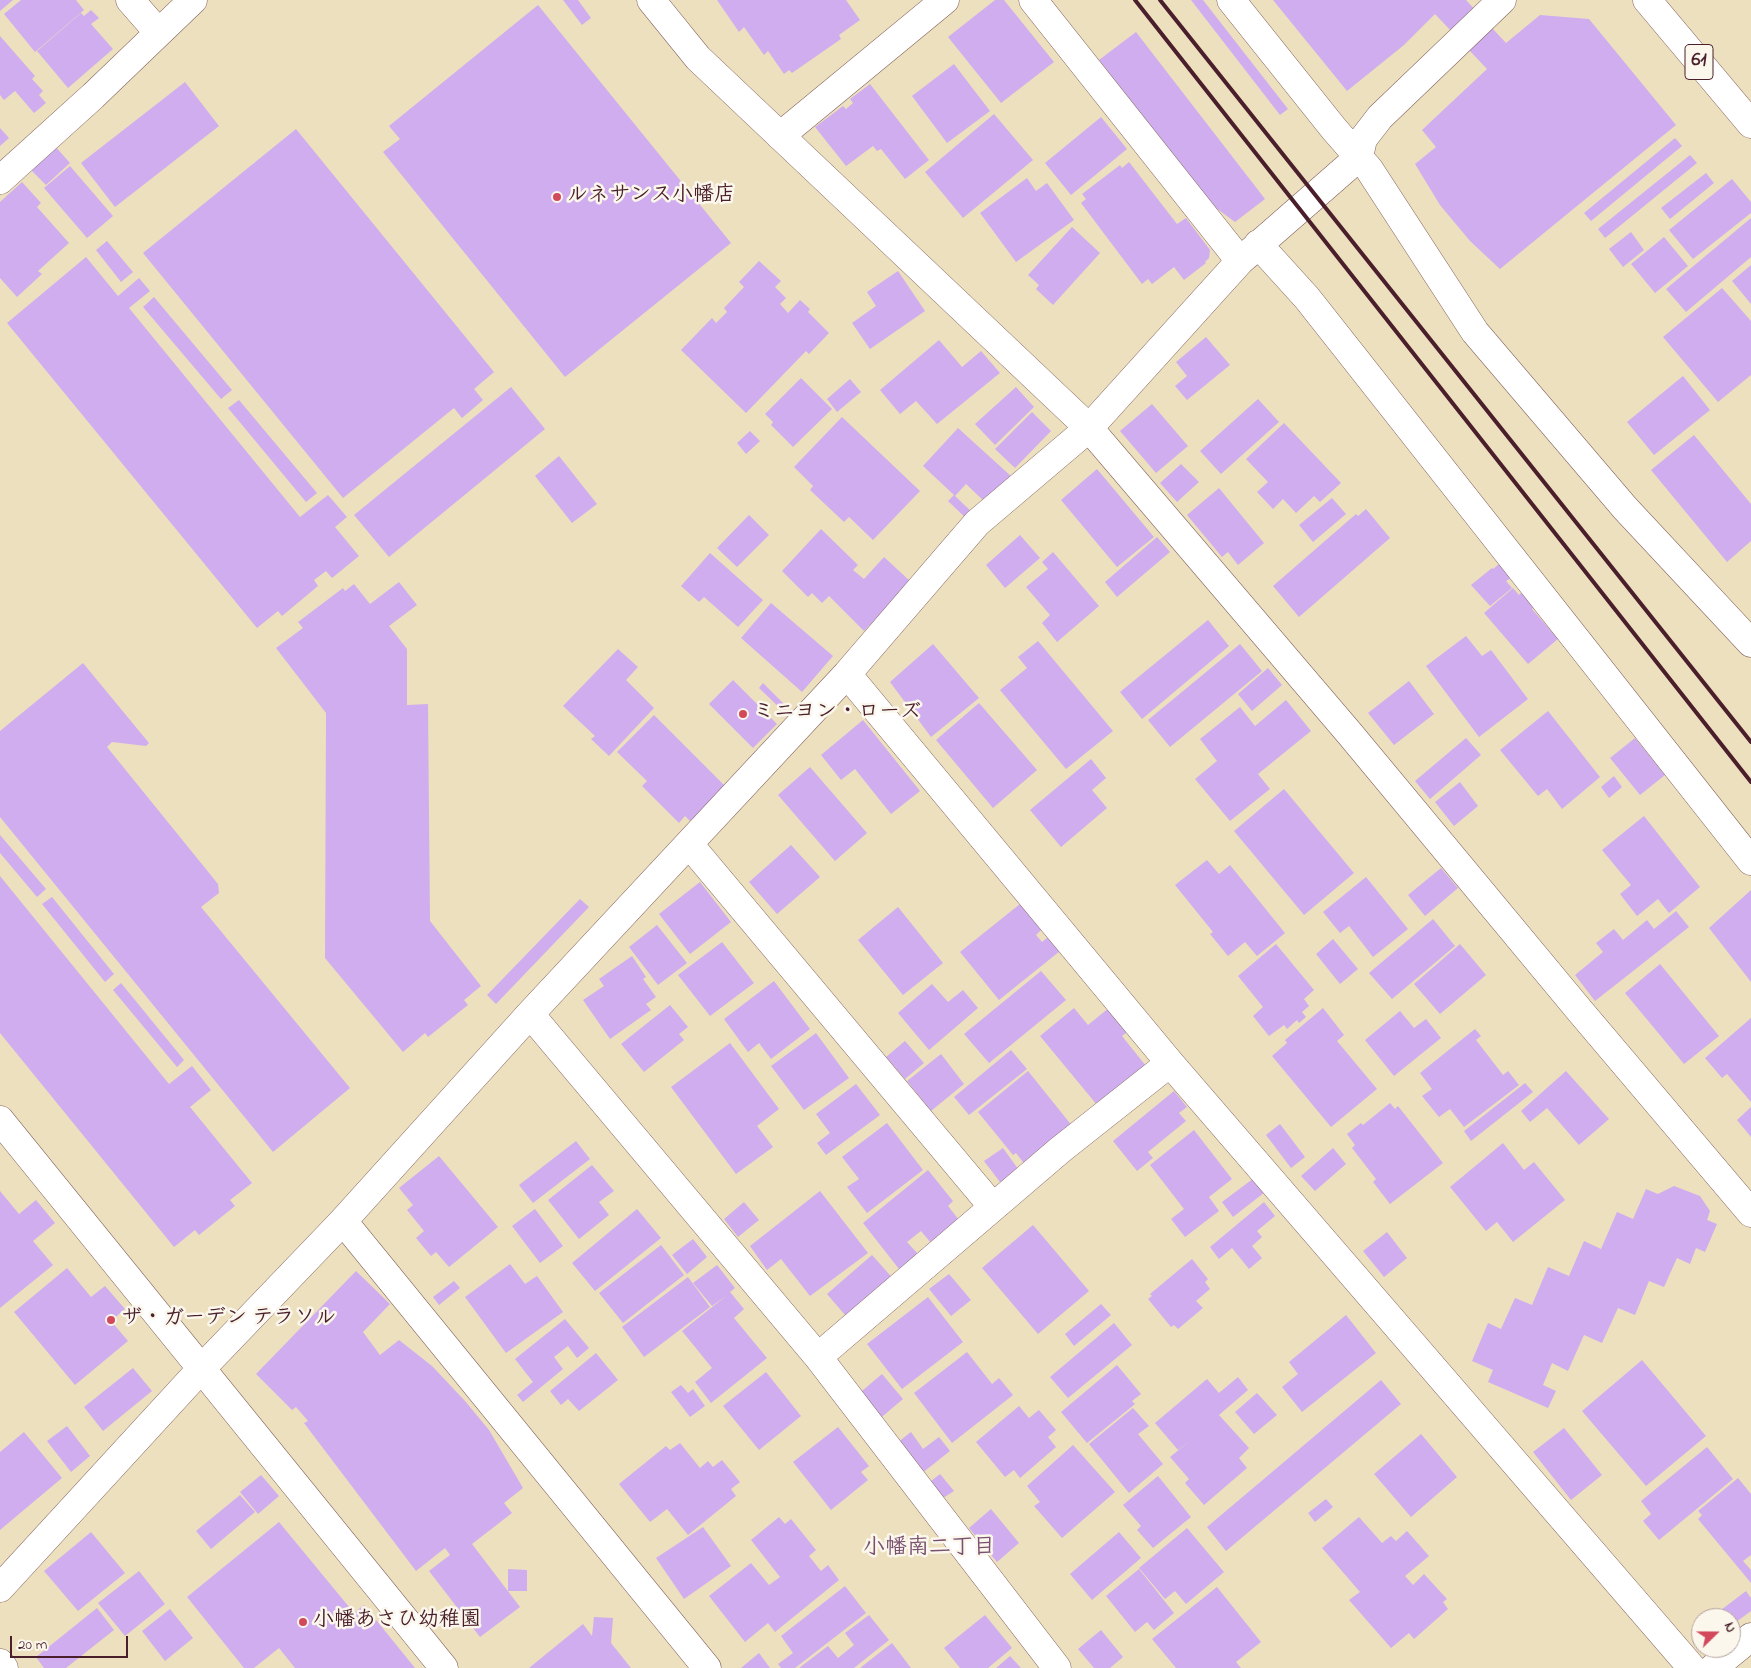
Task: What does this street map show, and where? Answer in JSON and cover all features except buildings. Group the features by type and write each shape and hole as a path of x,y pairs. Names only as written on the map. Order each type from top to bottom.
{"street":[{"path":"130,0 158,32"},
{"path":"0,180 93,96 193,0"},
{"path":"651,0 698,58 1089,428 1350,734 1751,1213"},
{"path":"1033,0 1249,253 1307,298 1751,861"},
{"path":"1231,0 1334,129 1369,169 1475,332 1625,508 1748,632"},
{"path":"0,1588 202,1368 343,1221 530,1014 847,674 977,523 1089,428 1249,253 1359,157 1363,140 1380,118 1502,0"},
{"name":"61","path":"1647,0 1751,124"},
{"path":"780,136 930,4"},
{"path":"847,674 1170,1063 1692,1668"},
{"path":"689,844 993,1207"},
{"path":"530,1014 818,1357 1057,1668"},
{"path":"818,1357 1060,1150 1170,1063"},
{"path":"0,1120 444,1668"},
{"path":"343,1221 707,1668"},
{"path":"1713,1668 1751,1637"},
{"path":"0,1663 4,1668"}],"railway":[{"path":"1135,0 1751,782"},
{"path":"1160,0 1751,742"}],"place":[{"name":"ルネサンス小幡店","path":"557,197"},
{"name":"ミニヨン・ローズ","path":"743,714"},
{"name":"ザ・ガーデン テラソル","path":"111,1320"},
{"name":"小幡あさひ幼稚園","path":"303,1622"}],"district":[{"name":"小幡南二丁目","path":"929,1549"}]}
